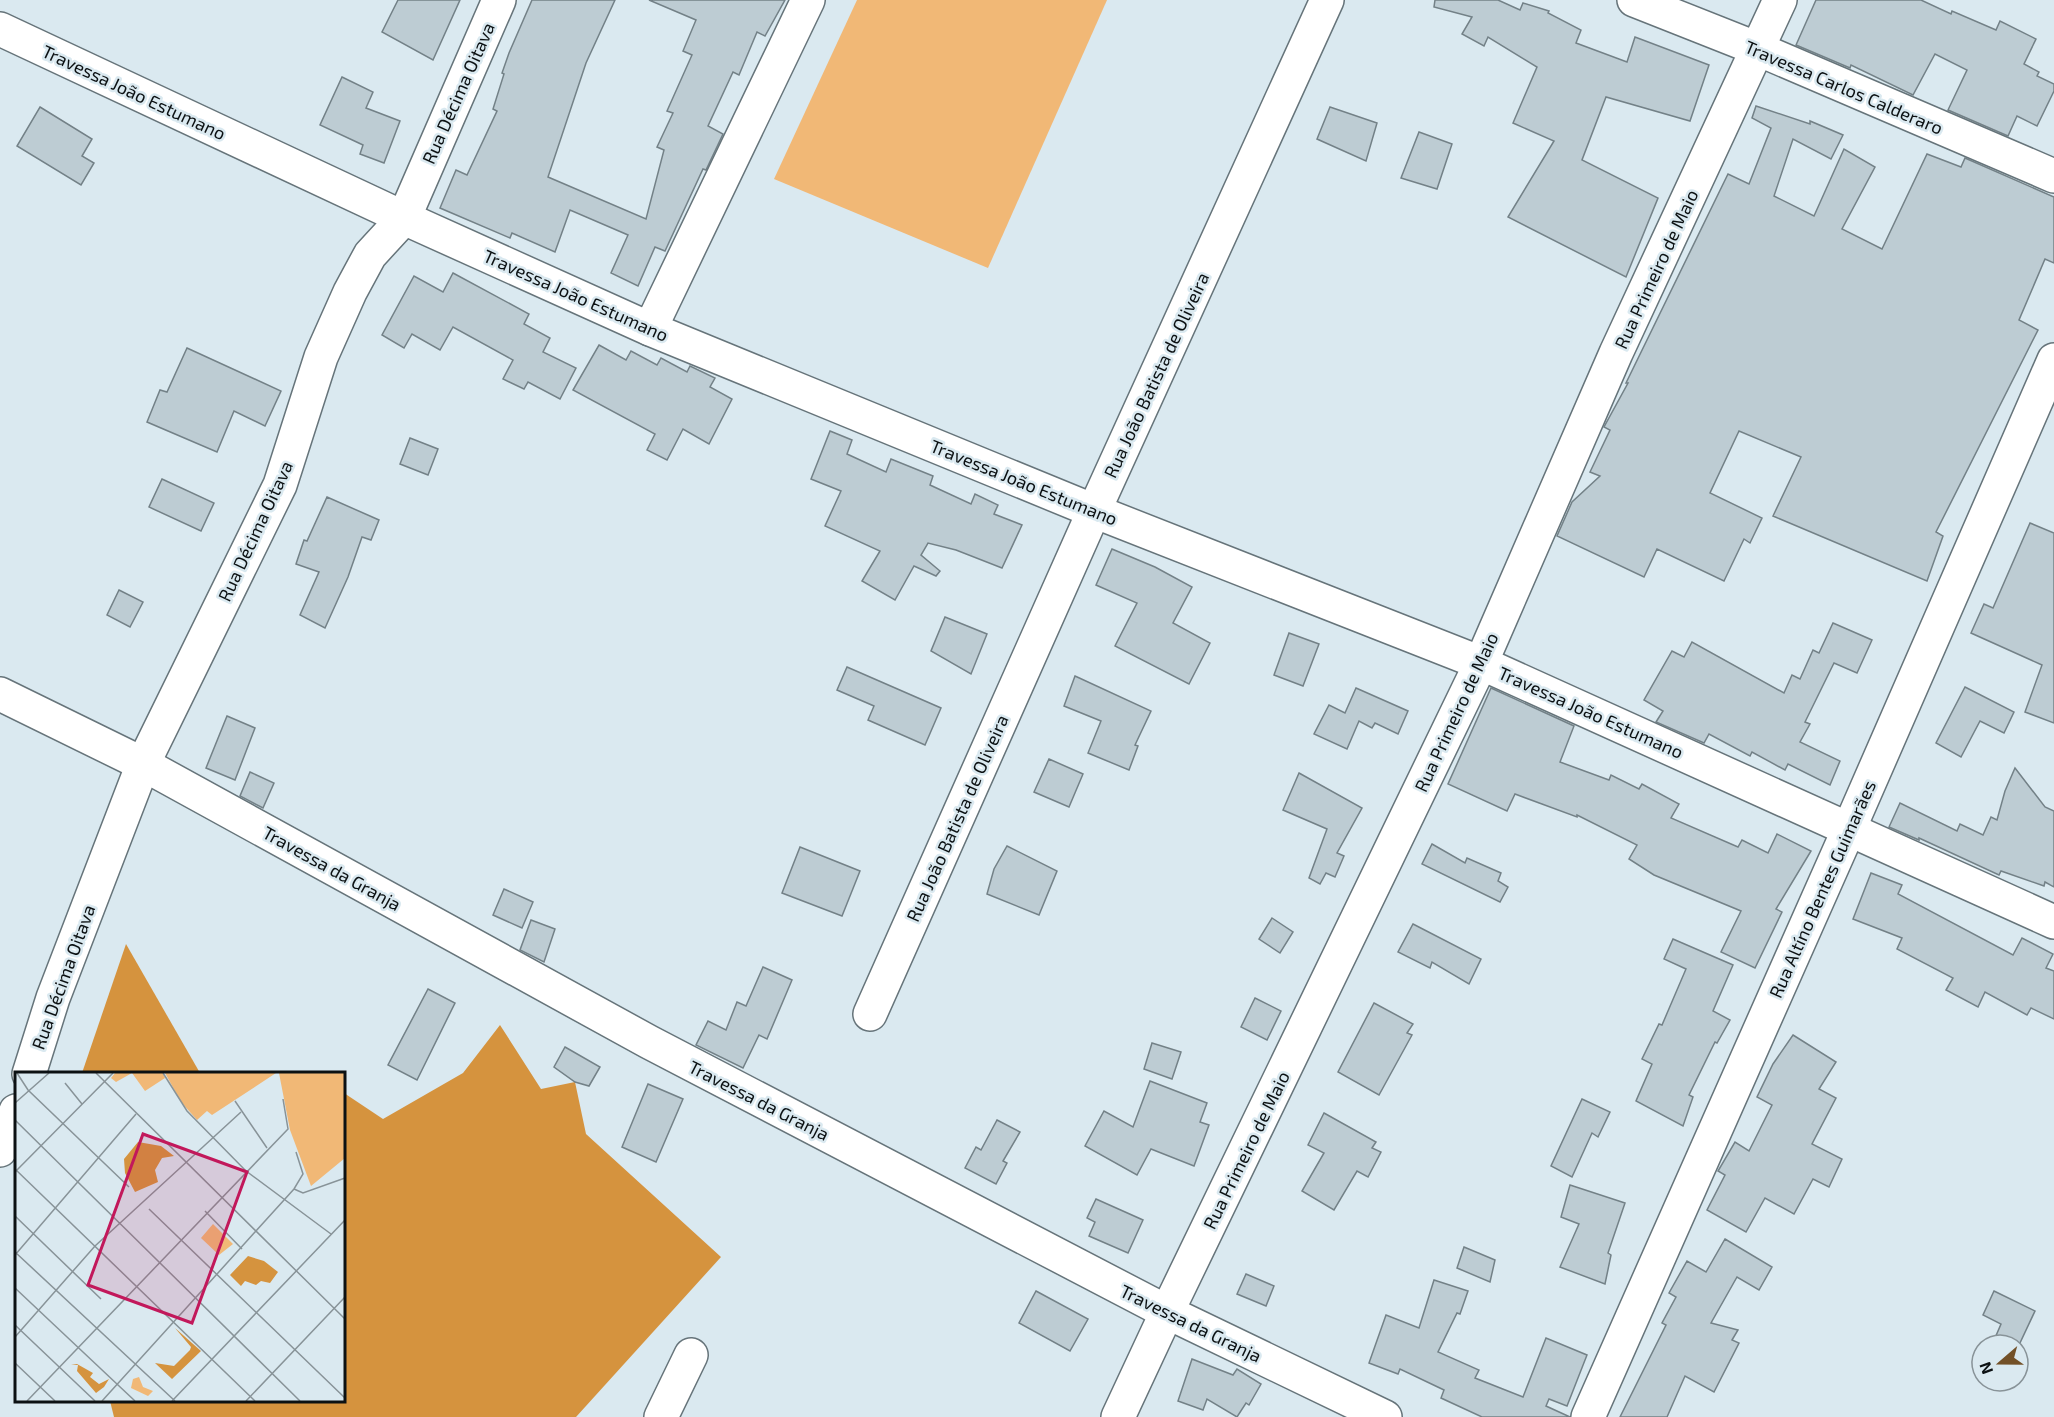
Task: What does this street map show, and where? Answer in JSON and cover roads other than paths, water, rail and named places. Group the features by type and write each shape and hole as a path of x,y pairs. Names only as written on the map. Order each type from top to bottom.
{"street":[{"name":"Rua Décima Oitava","path":"30,1072 53,998 143,764 280,485 321,357 350,292 370,255 404,218 499,0"},
{"path":"650,329 808,0"},
{"name":"Rua João Batista de Oliveira","path":"870,1014 1094,511 1327,0"},
{"name":"Travessa Carlos Calderaro","path":"1634,0 1758,49 2054,176"},
{"name":"Rua Primeiro de Maio","path":"1118,1417 1481,663 1616,352 1780,0"},
{"name":"Travessa João Estumano","path":"0,29 404,218 650,329 1094,511 1481,663 2054,922"},
{"name":"Rua Altíno Bentes Guimarães","path":"1588,1417 2054,360"},
{"name":"Travessa da Granja","path":"0,694 143,764 649,1042 1167,1312 1385,1417"},
{"path":"0,1150 15,1113"},
{"path":"661,1417 691,1355"}]}
